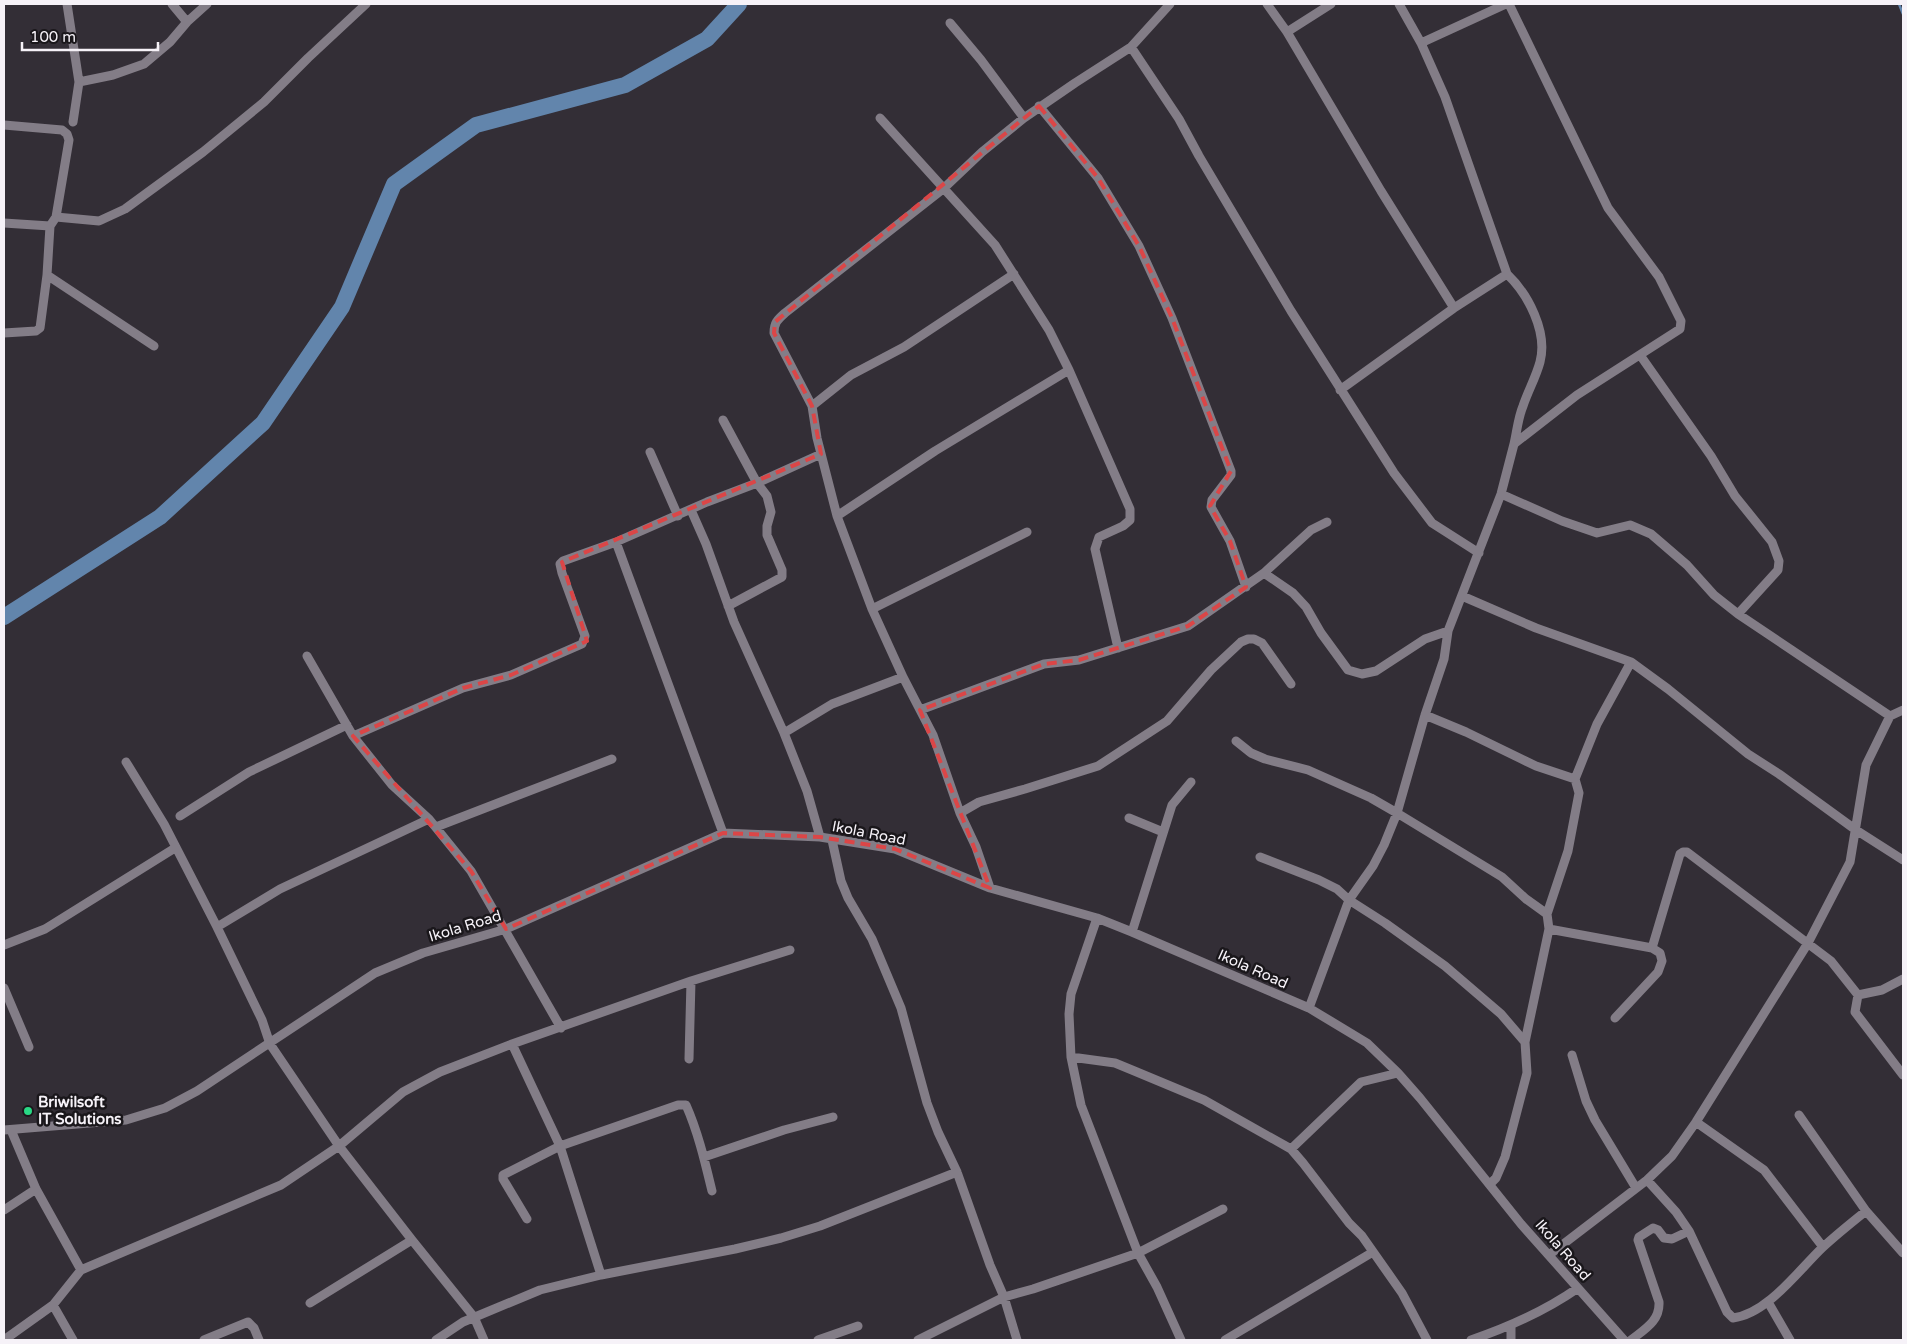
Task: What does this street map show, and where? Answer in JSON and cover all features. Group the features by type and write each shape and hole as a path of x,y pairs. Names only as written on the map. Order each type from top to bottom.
{"street":[{"path":"67,4 79,82 73,122"},
{"path":"172,4 187,22"},
{"path":"79,82 113,75 144,64 170,42 187,22 207,4"},
{"path":"56,218 99,221 125,209 203,152 264,102 366,4"},
{"path":"990,888 976,848 960,813 933,735 903,677 872,609 837,516 821,454 812,406 774,333 776,322 943,189 982,152 1024,118 1131,47 1170,4"},
{"path":"1267,4 1287,32 1381,191 1454,308"},
{"path":"1287,32 1331,4"},
{"path":"1309,1008 1349,900 1373,866 1397,813 1425,715 1444,659 1448,631 1501,494 1522,408 1541,361 1540,330 1526,297 1507,274 1445,97 1421,43 1400,4"},
{"path":"1421,43 1508,4 1608,208 1659,277 1681,321 1680,328 1577,395 1514,444"},
{"path":"950,23 981,60 1024,118"},
{"path":"1131,47 1178,119 1340,390 1364,423 1394,473 1432,523 1479,553"},
{"path":"1040,106 1098,178 1139,246 1172,318 1231,471 1231,475 1212,500 1210,507 1230,541 1246,587"},
{"path":"880,118 995,245 1049,330 1069,370 1130,509 1130,520 1123,526 1099,537 1095,549 1118,648"},
{"path":"4,125 62,130 67,134 69,140 56,218 50,226 47,275 40,328 36,331 4,333"},
{"path":"4,223 50,226"},
{"path":"812,406 852,375 904,347 1014,274"},
{"path":"1340,390 1454,308 1507,274"},
{"path":"47,275 154,346"},
{"path":"1640,355 1711,456 1735,496 1772,542 1778,561 1778,570 1738,614"},
{"path":"837,516 935,451 1069,370"},
{"path":"723,420 757,483 767,496 771,512 767,526 767,535 783,574 782,577 728,606"},
{"path":"650,452 678,516"},
{"path":"353,736 463,688 511,675 582,644 585,636 560,564 563,561 616,542 821,454"},
{"path":"1501,494 1562,521 1597,532 1630,525 1651,534 1687,565 1714,595 1738,614 1890,716"},
{"path":"691,510 706,544 734,622 784,733 807,791 820,837"},
{"path":"920,710 1044,664 1080,660 1188,626 1246,587 1311,530 1327,522"},
{"path":"872,609 1027,532"},
{"path":"616,542 723,833"},
{"path":"1264,573 1293,593 1306,607 1321,633 1348,670 1362,674 1376,671 1425,639 1448,631"},
{"path":"1462,596 1536,628 1630,662 1668,689 1748,754 1856,830 1903,860"},
{"path":"960,813 979,802 1098,766 1167,721 1212,670 1241,642 1248,639 1254,639 1262,643 1291,684"},
{"path":"307,656 353,736 392,785 430,820 471,871 506,929 561,1028"},
{"path":"1490,1184 1496,1178 1505,1157 1527,1073 1525,1042 1549,929 1547,914 1568,851 1578,793 1575,779 1596,724 1630,662"},
{"path":"784,733 832,704 903,677"},
{"path":"1549,1256 1647,1180 1672,1156 1696,1122 1808,943 1850,862 1860,792 1866,765 1890,716 1903,710"},
{"path":"1425,715 1466,732 1536,766 1575,779"},
{"path":"180,816 249,772 347,725"},
{"path":"1236,741 1251,753 1265,759 1308,770 1371,798 1502,877 1526,899 1547,914"},
{"path":"436,827 612,759"},
{"path":"126,762 164,824 217,927 262,1020 270,1044 339,1146 474,1317 484,1340"},
{"path":"1132,932 1172,805 1191,782"},
{"path":"1129,818 1163,832"},
{"path":"217,927 280,889 430,820"},
{"name":"Ikola Road","path":"7,1130 126,1120 165,1108 197,1091 376,973 423,953 506,929 723,833 820,837 895,850 990,888 1097,918 1309,1008 1367,1043 1398,1074 1549,1256 1624,1340"},
{"path":"832,840 841,882 872,939 901,1008 927,1103 957,1172 990,1265 1004,1297 1017,1340"},
{"path":"4,945 45,928 176,848"},
{"path":"1652,948 1680,854 1687,852 1831,962 1858,995 1855,1012 1903,1075"},
{"path":"1260,857 1319,880 1336,889 1349,900 1385,923 1445,966 1501,1014 1525,1042"},
{"path":"1097,918 1071,994 1068,1014 1071,1057 1081,1105 1138,1253 1157,1287 1181,1340"},
{"path":"1549,929 1652,948 1660,954 1662,962 1658,972 1615,1018"},
{"path":"4,1340 53,1305 80,1270 281,1185 339,1146 403,1092 440,1072 512,1044 691,981 790,950"},
{"path":"1858,995 1882,990 1903,978"},
{"path":"689,1059 691,981"},
{"path":"4,988 29,1047"},
{"path":"512,1044 560,1146 601,1275"},
{"path":"1572,1055 1586,1101 1595,1120 1636,1188"},
{"path":"1071,1057 1115,1063 1204,1100 1291,1149 1373,1252 1402,1292 1427,1340"},
{"path":"1291,1149 1361,1082 1398,1074"},
{"path":"527,1219 503,1176 560,1146 678,1105 686,1105 704,1157 712,1191"},
{"path":"1799,1115 1866,1211 1903,1253"},
{"path":"704,1157 784,1130 833,1117"},
{"path":"1696,1122 1764,1170 1823,1247"},
{"path":"7,1130 36,1189 80,1270"},
{"path":"436,1340 452,1328 474,1317 540,1290 601,1275 735,1250 781,1238 820,1226 957,1172"},
{"path":"1647,1180 1676,1212 1689,1231 1727,1312 1732,1318 1741,1317 1768,1302 1823,1247 1866,1211"},
{"path":"4,1210 36,1189"},
{"path":"918,1340 1004,1297 1138,1253 1222,1209"},
{"path":"1631,1340 1657,1318 1660,1309 1638,1240 1639,1238 1653,1228 1658,1230 1664,1238 1672,1240 1689,1231"},
{"path":"310,1303 412,1240"},
{"path":"1225,1340 1373,1252"},
{"path":"1471,1340 1511,1326 1562,1299 1578,1288"},
{"path":"1768,1302 1790,1340"},
{"path":"53,1305 73,1340"},
{"path":"204,1340 248,1322 254,1328 259,1340"},
{"path":"818,1340 858,1326"},
{"path":"1511,1326 1511,1340"}],"highlighted area":[{"path":"1039,106 1098,178 1139,246 1172,318 1231,471 1210,506 1230,541 1246,587 1188,626 1079,660 1044,664 920,710 990,888 895,849 820,837 723,833 506,929 471,871 353,736 463,688 511,675 587,641 562,562 821,454 812,406 774,333 775,322"}],"waterway":[{"path":"4,617 160,517 263,423 342,307 394,184 476,125 625,85 707,39 739,4"},
{"path":"1899,4 1903,14"}],"place":[{"name":"Briwilsoft IT Solutions","path":"28,1111"}]}
